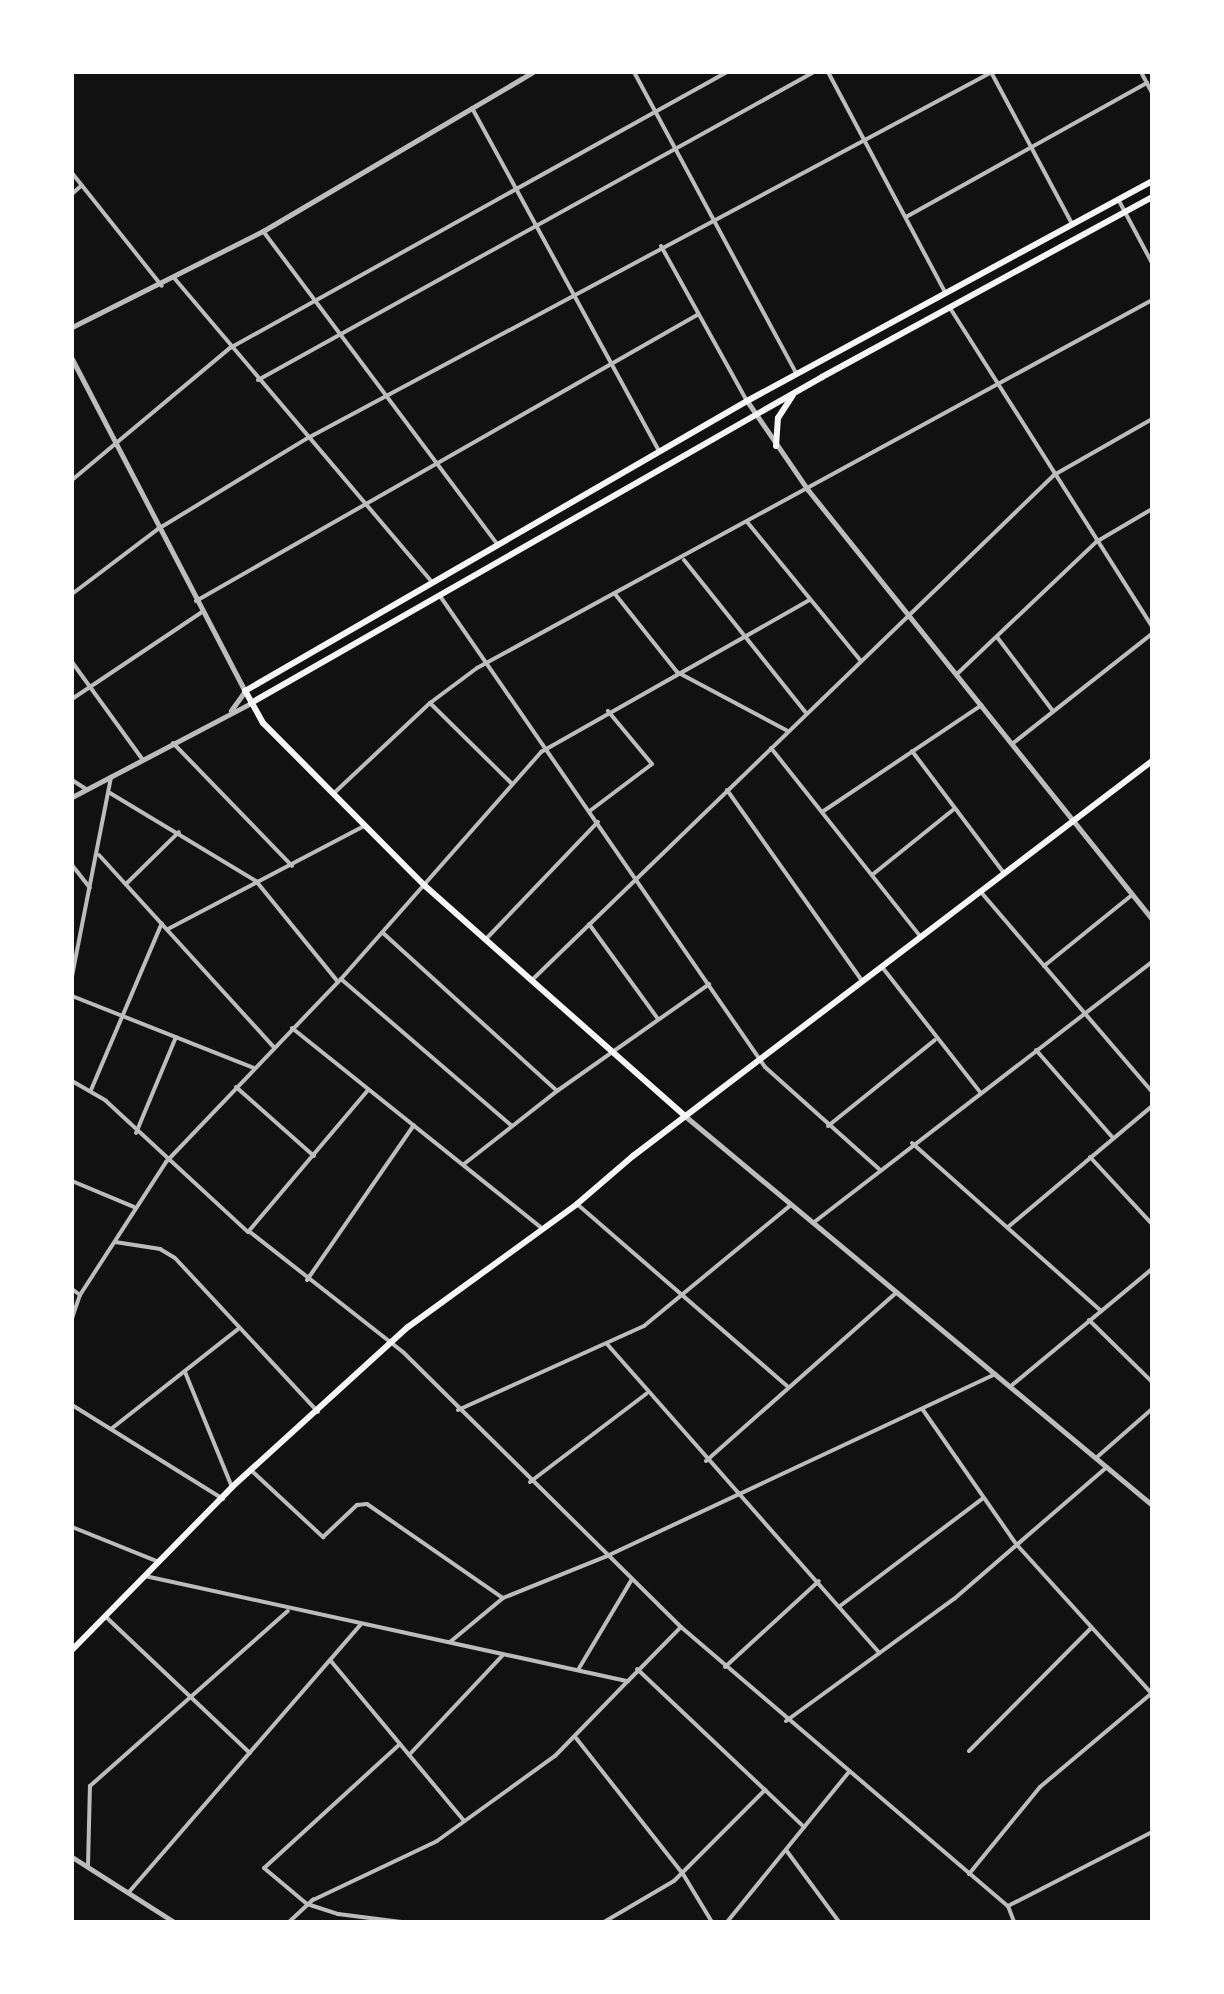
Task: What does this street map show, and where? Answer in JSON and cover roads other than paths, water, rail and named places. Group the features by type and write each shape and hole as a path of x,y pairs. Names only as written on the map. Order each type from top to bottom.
{"main road":[{"path":"685,1116 425,886 263,723 245,691 747,401 1152,181"},
{"path":"251,703 861,355 1152,197"},
{"path":"853,343 861,355"},
{"path":"776,446 778,418 795,393"},
{"path":"72,1650 224,1499 232,1487 253,1472 391,1343 540,1227 577,1204 685,1116 1152,761"}],"street":[{"path":"72,327 162,286 263,231 533,72"},
{"path":"634,72 797,374"},
{"path":"72,480 230,348 727,72"},
{"path":"258,380 814,72"},
{"path":"828,72 945,292"},
{"path":"72,594 158,529 306,439 711,219 991,72 1072,224"},
{"path":"1141,72 1152,93"},
{"path":"906,217 1147,83"},
{"path":"471,106 659,451"},
{"path":"72,173 162,286"},
{"path":"72,194 82,185"},
{"path":"1118,199 1152,263"},
{"path":"263,231 498,545"},
{"path":"661,246 747,401 808,490 1152,919"},
{"path":"175,279 306,439 432,582"},
{"path":"333,794 430,703 488,662 684,560 1152,300"},
{"path":"950,308 1152,626"},
{"path":"196,601 363,501 697,315"},
{"path":"72,359 114,445 245,691 231,710"},
{"path":"531,981 1054,475 1152,419"},
{"path":"957,674 1096,542 1152,509"},
{"path":"748,523 860,660"},
{"path":"684,560 806,713"},
{"path":"439,594 637,877 759,1059 828,1126 879,1169"},
{"path":"615,594 677,672 788,731"},
{"path":"72,1318 80,1295 134,1207 166,1162 340,980 547,747 810,600"},
{"path":"72,699 202,612"},
{"path":"1012,744 1152,634"},
{"path":"997,637 1054,712"},
{"path":"72,662 143,760"},
{"path":"72,797 231,710 251,703"},
{"path":"430,703 512,784"},
{"path":"822,812 982,705"},
{"path":"590,811 652,764 608,711"},
{"path":"173,743 292,866"},
{"path":"771,748 922,937"},
{"path":"912,751 1004,873"},
{"path":"72,976 99,855 111,777"},
{"path":"72,780 86,789"},
{"path":"727,790 862,982"},
{"path":"110,793 256,881 340,980 511,1125"},
{"path":"872,875 954,809"},
{"path":"484,940 598,822"},
{"path":"168,929 364,826"},
{"path":"126,884 179,832"},
{"path":"99,855 274,1047"},
{"path":"72,865 90,888"},
{"path":"980,891 1152,1092"},
{"path":"1044,966 1133,894"},
{"path":"91,1090 162,922"},
{"path":"589,924 659,1019"},
{"path":"383,933 557,1091"},
{"path":"813,1223 912,1143 1152,962"},
{"path":"882,967 936,1040 980,1092"},
{"path":"464,1164 557,1091 709,984"},
{"path":"72,996 254,1068"},
{"path":"292,1028 540,1227"},
{"path":"136,1133 176,1037"},
{"path":"828,1126 936,1040"},
{"path":"1036,1050 1113,1138"},
{"path":"72,1081 91,1090 166,1162 307,1280 391,1343 681,1627 786,1721 1008,1906 1014,1922"},
{"path":"236,1087 314,1156"},
{"path":"250,1232 368,1090"},
{"path":"1008,1227 1152,1106"},
{"path":"685,1116 1152,1505"},
{"path":"307,1280 414,1125"},
{"path":"912,1143 1100,1310"},
{"path":"1090,1157 1152,1224"},
{"path":"72,1181 134,1207"},
{"path":"577,1204 678,1295 788,1387"},
{"path":"458,1410 644,1326 791,1205"},
{"path":"115,1242 167,1252 318,1412"},
{"path":"1011,1386 1152,1269"},
{"path":"72,1289 80,1295"},
{"path":"706,1461 897,1292"},
{"path":"1089,1320 1152,1382"},
{"path":"111,1429 239,1328"},
{"path":"607,1344 736,1497 819,1581 879,1653"},
{"path":"185,1372 232,1487"},
{"path":"450,1642 503,1598 607,1556 995,1374"},
{"path":"530,1482 647,1394"},
{"path":"72,1405 224,1499"},
{"path":"1096,1458 1152,1409"},
{"path":"923,1410 1017,1545 1152,1693 1040,1787 969,1874"},
{"path":"786,1721 1017,1545 1107,1467"},
{"path":"253,1472 319,1535 327,1535 357,1505 367,1504 503,1598"},
{"path":"840,1606 983,1499"},
{"path":"72,1527 159,1562"},
{"path":"145,1576 288,1611 628,1681"},
{"path":"578,1670 632,1579"},
{"path":"725,1667 819,1581"},
{"path":"88,1868 86,1791 288,1611"},
{"path":"106,1616 250,1753"},
{"path":"128,1893 360,1625"},
{"path":"289,1922 307,1904 422,1851 576,1738 637,1669 681,1627"},
{"path":"969,1751 1091,1628"},
{"path":"409,1755 502,1656"},
{"path":"330,1659 464,1821"},
{"path":"637,1669 804,1828"},
{"path":"576,1738 683,1874 712,1922"},
{"path":"400,1744 265,1865 266,1872 307,1904 338,1914 402,1922"},
{"path":"727,1922 848,1773"},
{"path":"604,1922 683,1874 765,1790"},
{"path":"1008,1906 1152,1832"},
{"path":"786,1850 839,1922"},
{"path":"72,1857 174,1922"}]}
